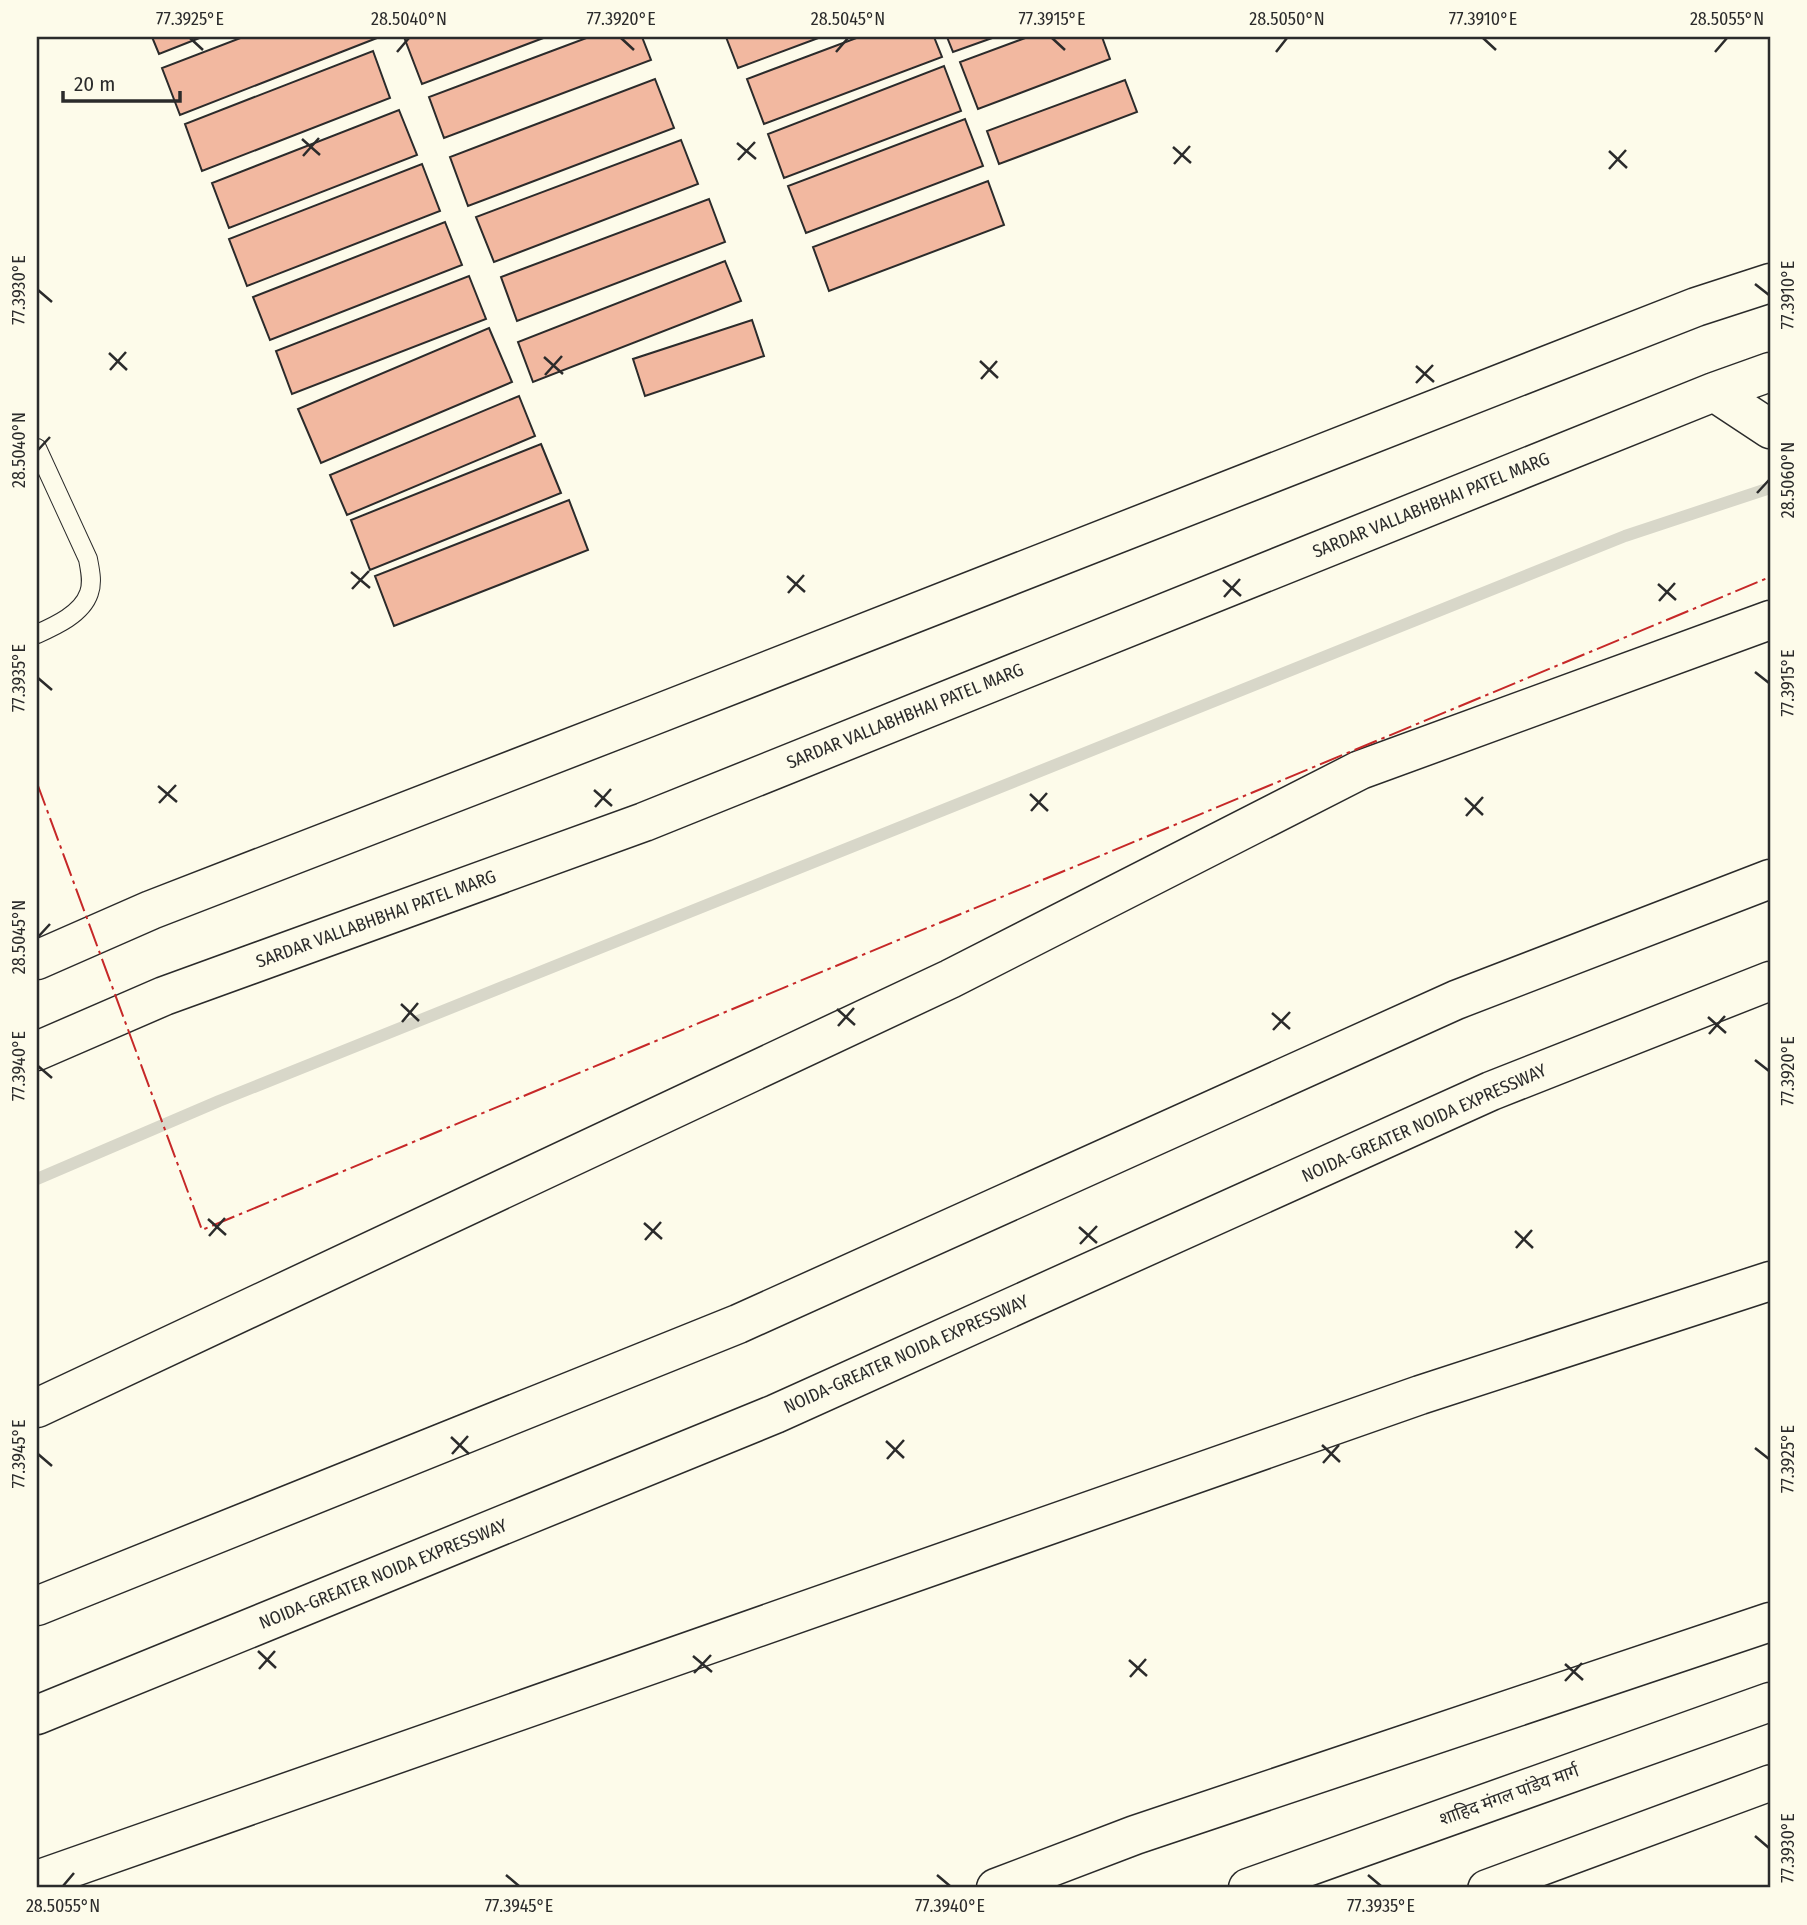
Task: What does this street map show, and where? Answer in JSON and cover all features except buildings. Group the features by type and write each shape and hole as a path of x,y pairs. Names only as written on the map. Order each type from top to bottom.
{"main road":[{"path":"37,960 151,910 1696,307 1770,283"},
{"name":"SARDAR VALLABHBHAI PATEL MARG","path":"37,1051 164,996 644,822 1714,392 1770,372"},
{"path":"1714,392 1770,429"},
{"path":"37,1408 950,979 1360,770 1770,620"},
{"path":"37,1606 738,1324 1457,1000 1770,879"},
{"name":"NOIDA-GREATER NOIDA EXPRESSWAY","path":"37,1715 775,1414 1491,1091 1770,981"},
{"path":"37,1880 1420,1395 1770,1282"},
{"path":"996,1888 1135,1835 1770,1622"},
{"name":"शाहिद मंगल पांडेय मार्ग","path":"1248,1888 1770,1702"}],"street":[{"path":"1486,1888 1770,1783"}],"lane":[{"path":"37,448 88,559 91,578 89,594 78,610 37,634"}],"waterway":[{"path":"37,1179 219,1101 1625,536 1770,488"}],"power":[{"path":"37,783 202,1230 1770,577"}]}
